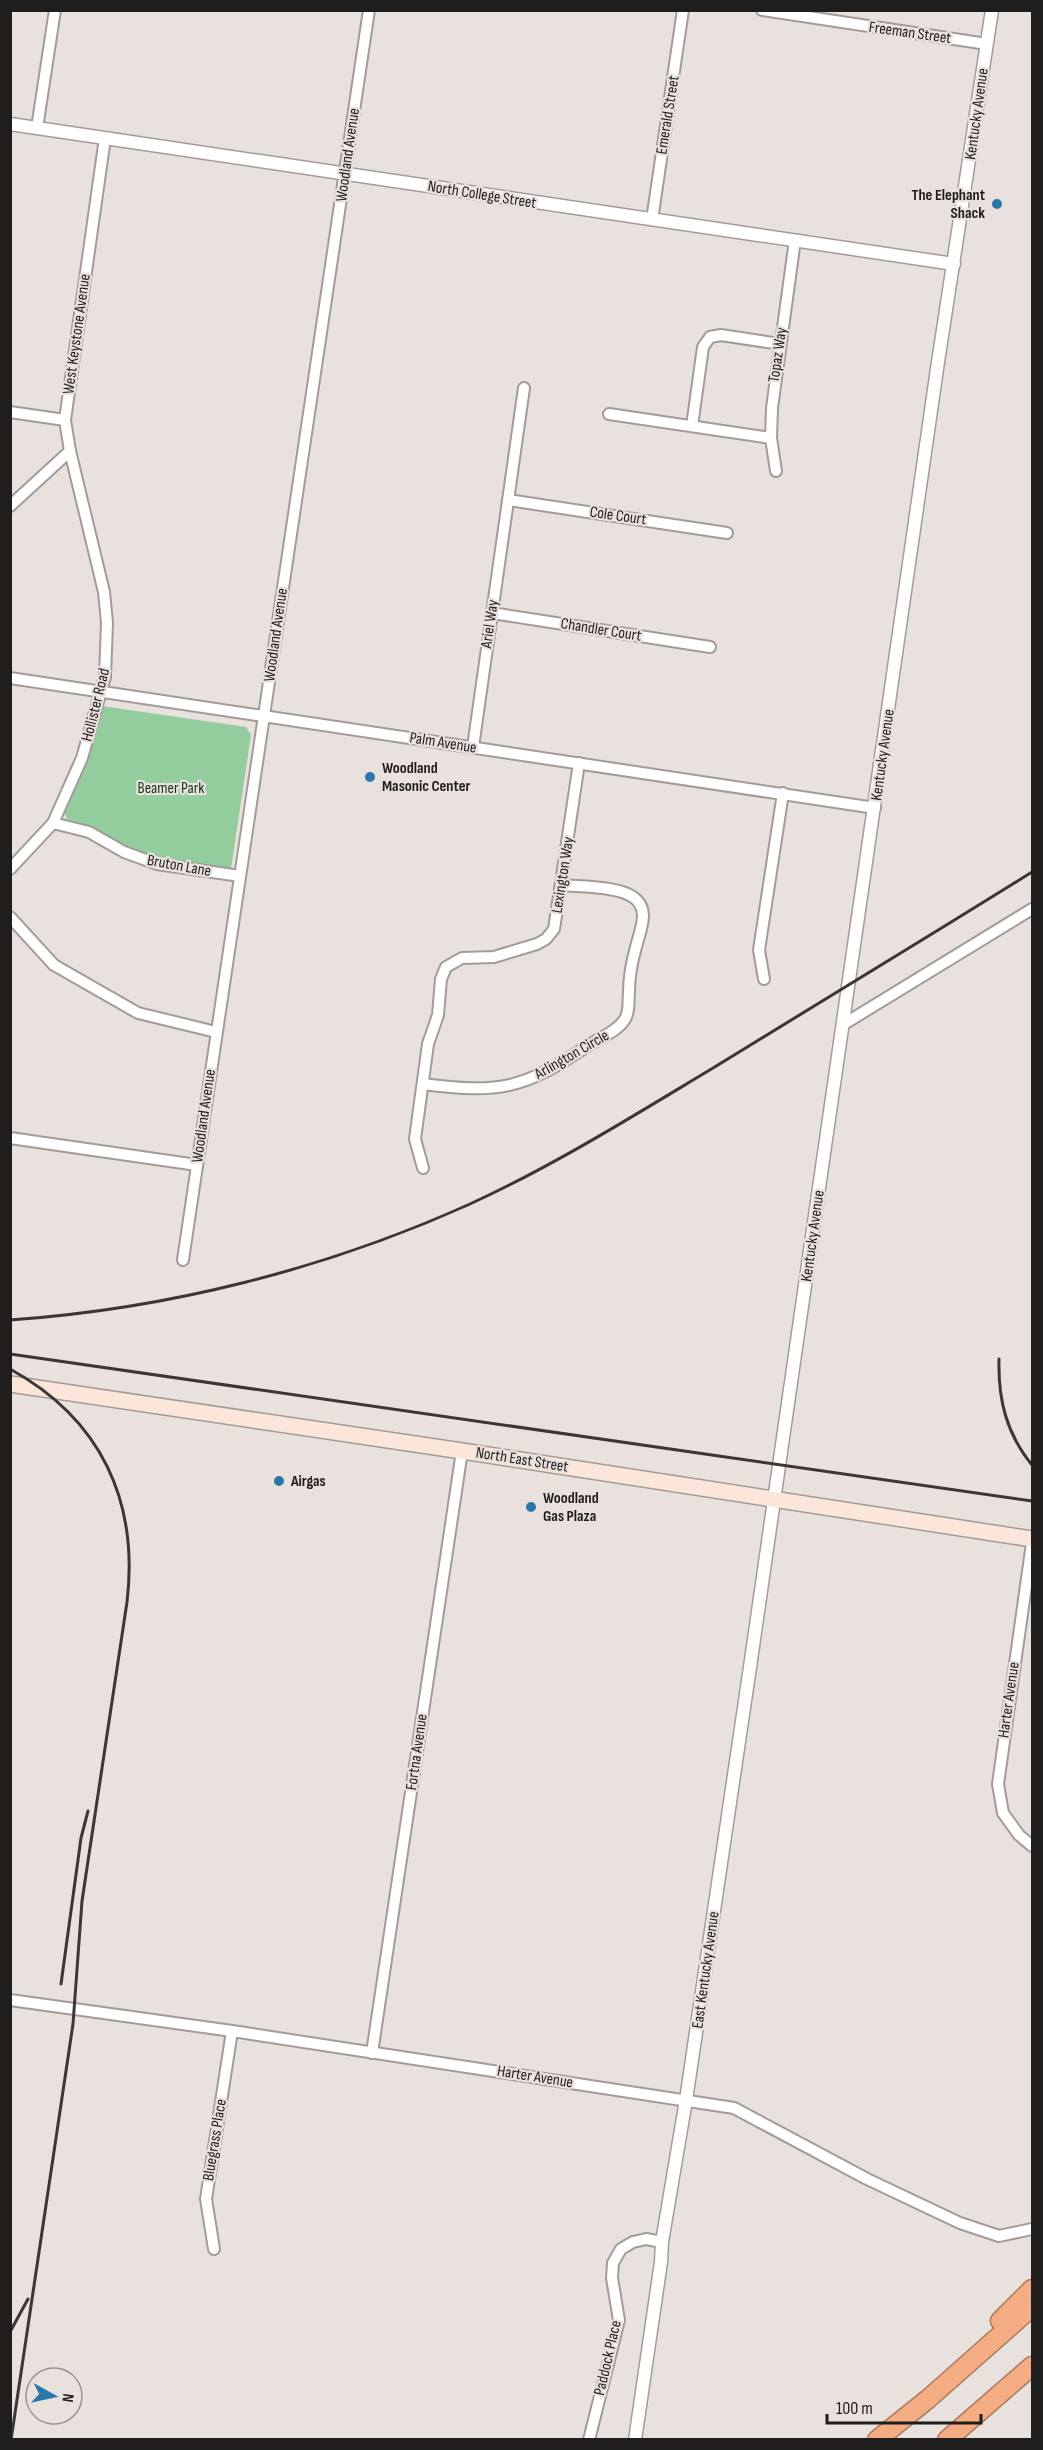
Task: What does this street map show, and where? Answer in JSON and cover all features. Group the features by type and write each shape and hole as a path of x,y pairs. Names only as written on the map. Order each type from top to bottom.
{"highway":[{"path":"928,2399 975,2344 1032,2289"},
{"path":"877,2439 928,2399 1032,2307"},
{"path":"947,2439 1032,2366"},
{"path":"961,2439 1032,2382"}],"main road":[{"name":"North East Street","path":"10,1384 1032,1539"}],"street":[{"path":"37,128 55,10"},
{"name":"Woodland Avenue","path":"183,1260 369,10"},
{"name":"Emerald Street","path":"652,220 683,10"},
{"name":"Freeman Street","path":"762,10 987,44"},
{"name":"Kentucky Avenue","path":"775,1499 992,10"},
{"name":"North College Street","path":"10,124 954,264"},
{"name":"West Keystone Avenue","path":"70,451 65,420 105,138"},
{"name":"Topaz Way","path":"776,471 771,438 774,386 795,240"},
{"path":"692,426 703,347 710,337 721,335 780,344"},
{"name":"Ariel Way","path":"473,747 524,388"},
{"path":"10,412 65,420"},
{"path":"609,414 771,438"},
{"path":"10,506 70,451"},
{"name":"Hollister Road","path":"10,869 53,823 82,758 101,692 107,656 104,592 70,451"},
{"name":"Cole Court","path":"508,500 727,533"},
{"name":"Chandler Court","path":"492,614 711,646"},
{"name":"Palm Avenue","path":"10,678 875,808"},
{"name":"Lexington Way","path":"423,1168 415,1139 428,1044 438,1015 441,979 446,968 462,958 494,957 537,944 546,939 554,929 579,763"},
{"path":"764,980 759,950 783,794"},
{"name":"Bruton Lane","path":"53,823 89,832 124,852 157,864 240,876"},
{"name":"Arlington Circle","path":"423,1084 465,1089 508,1087 529,1080 566,1061 618,1028 627,1017 635,949 642,927 643,915 640,904 619,891 561,885"},
{"path":"844,1024 1032,909"},
{"path":"10,917 54,965 138,1013 216,1032"},
{"path":"10,1137 196,1166"},
{"name":"Fortna Avenue","path":"372,2052 462,1451"},
{"name":"East Kentucky Avenue","path":"634,2439 775,1499"},
{"name":"Harter Avenue","path":"1032,1544 998,1784 1003,1814 1032,1846"},
{"name":"Harter Avenue","path":"10,2000 232,2031 734,2108 867,2179 960,2223 999,2236 1032,2229"},
{"name":"Bluegrass Place","path":"214,2249 206,2199 232,2031"},
{"name":"Paddock Place","path":"589,2439 619,2320 612,2278 613,2263 621,2249 633,2242 646,2239 662,2242"}],"green space":[{"name":"Beamer Park","path":"102,706 246,727 251,735 231,869 153,857 119,843 91,826 67,819 63,810"}],"railway":[{"path":"10,1320 69,1315 128,1306 187,1296 245,1282 360,1248 470,1204 533,1173 623,1122 1032,872"},
{"path":"10,1354 1032,1501"},
{"path":"999,1359 1000,1388 1005,1415 1016,1441 1032,1465"},
{"path":"10,1369 42,1389 68,1412 90,1438 107,1466 119,1497 127,1530 129,1565 127,1602 82,1901 73,2024 11,2440"},
{"path":"61,1984 81,1838 88,1811"},
{"path":"10,2332 28,2299"}],"place":[{"name":"The Elephant Shack","path":"997,204"},
{"name":"Woodland Masonic Center","path":"370,777"},
{"name":"Airgas","path":"279,1481"},
{"name":"Woodland Gas Plaza","path":"531,1507"}]}
